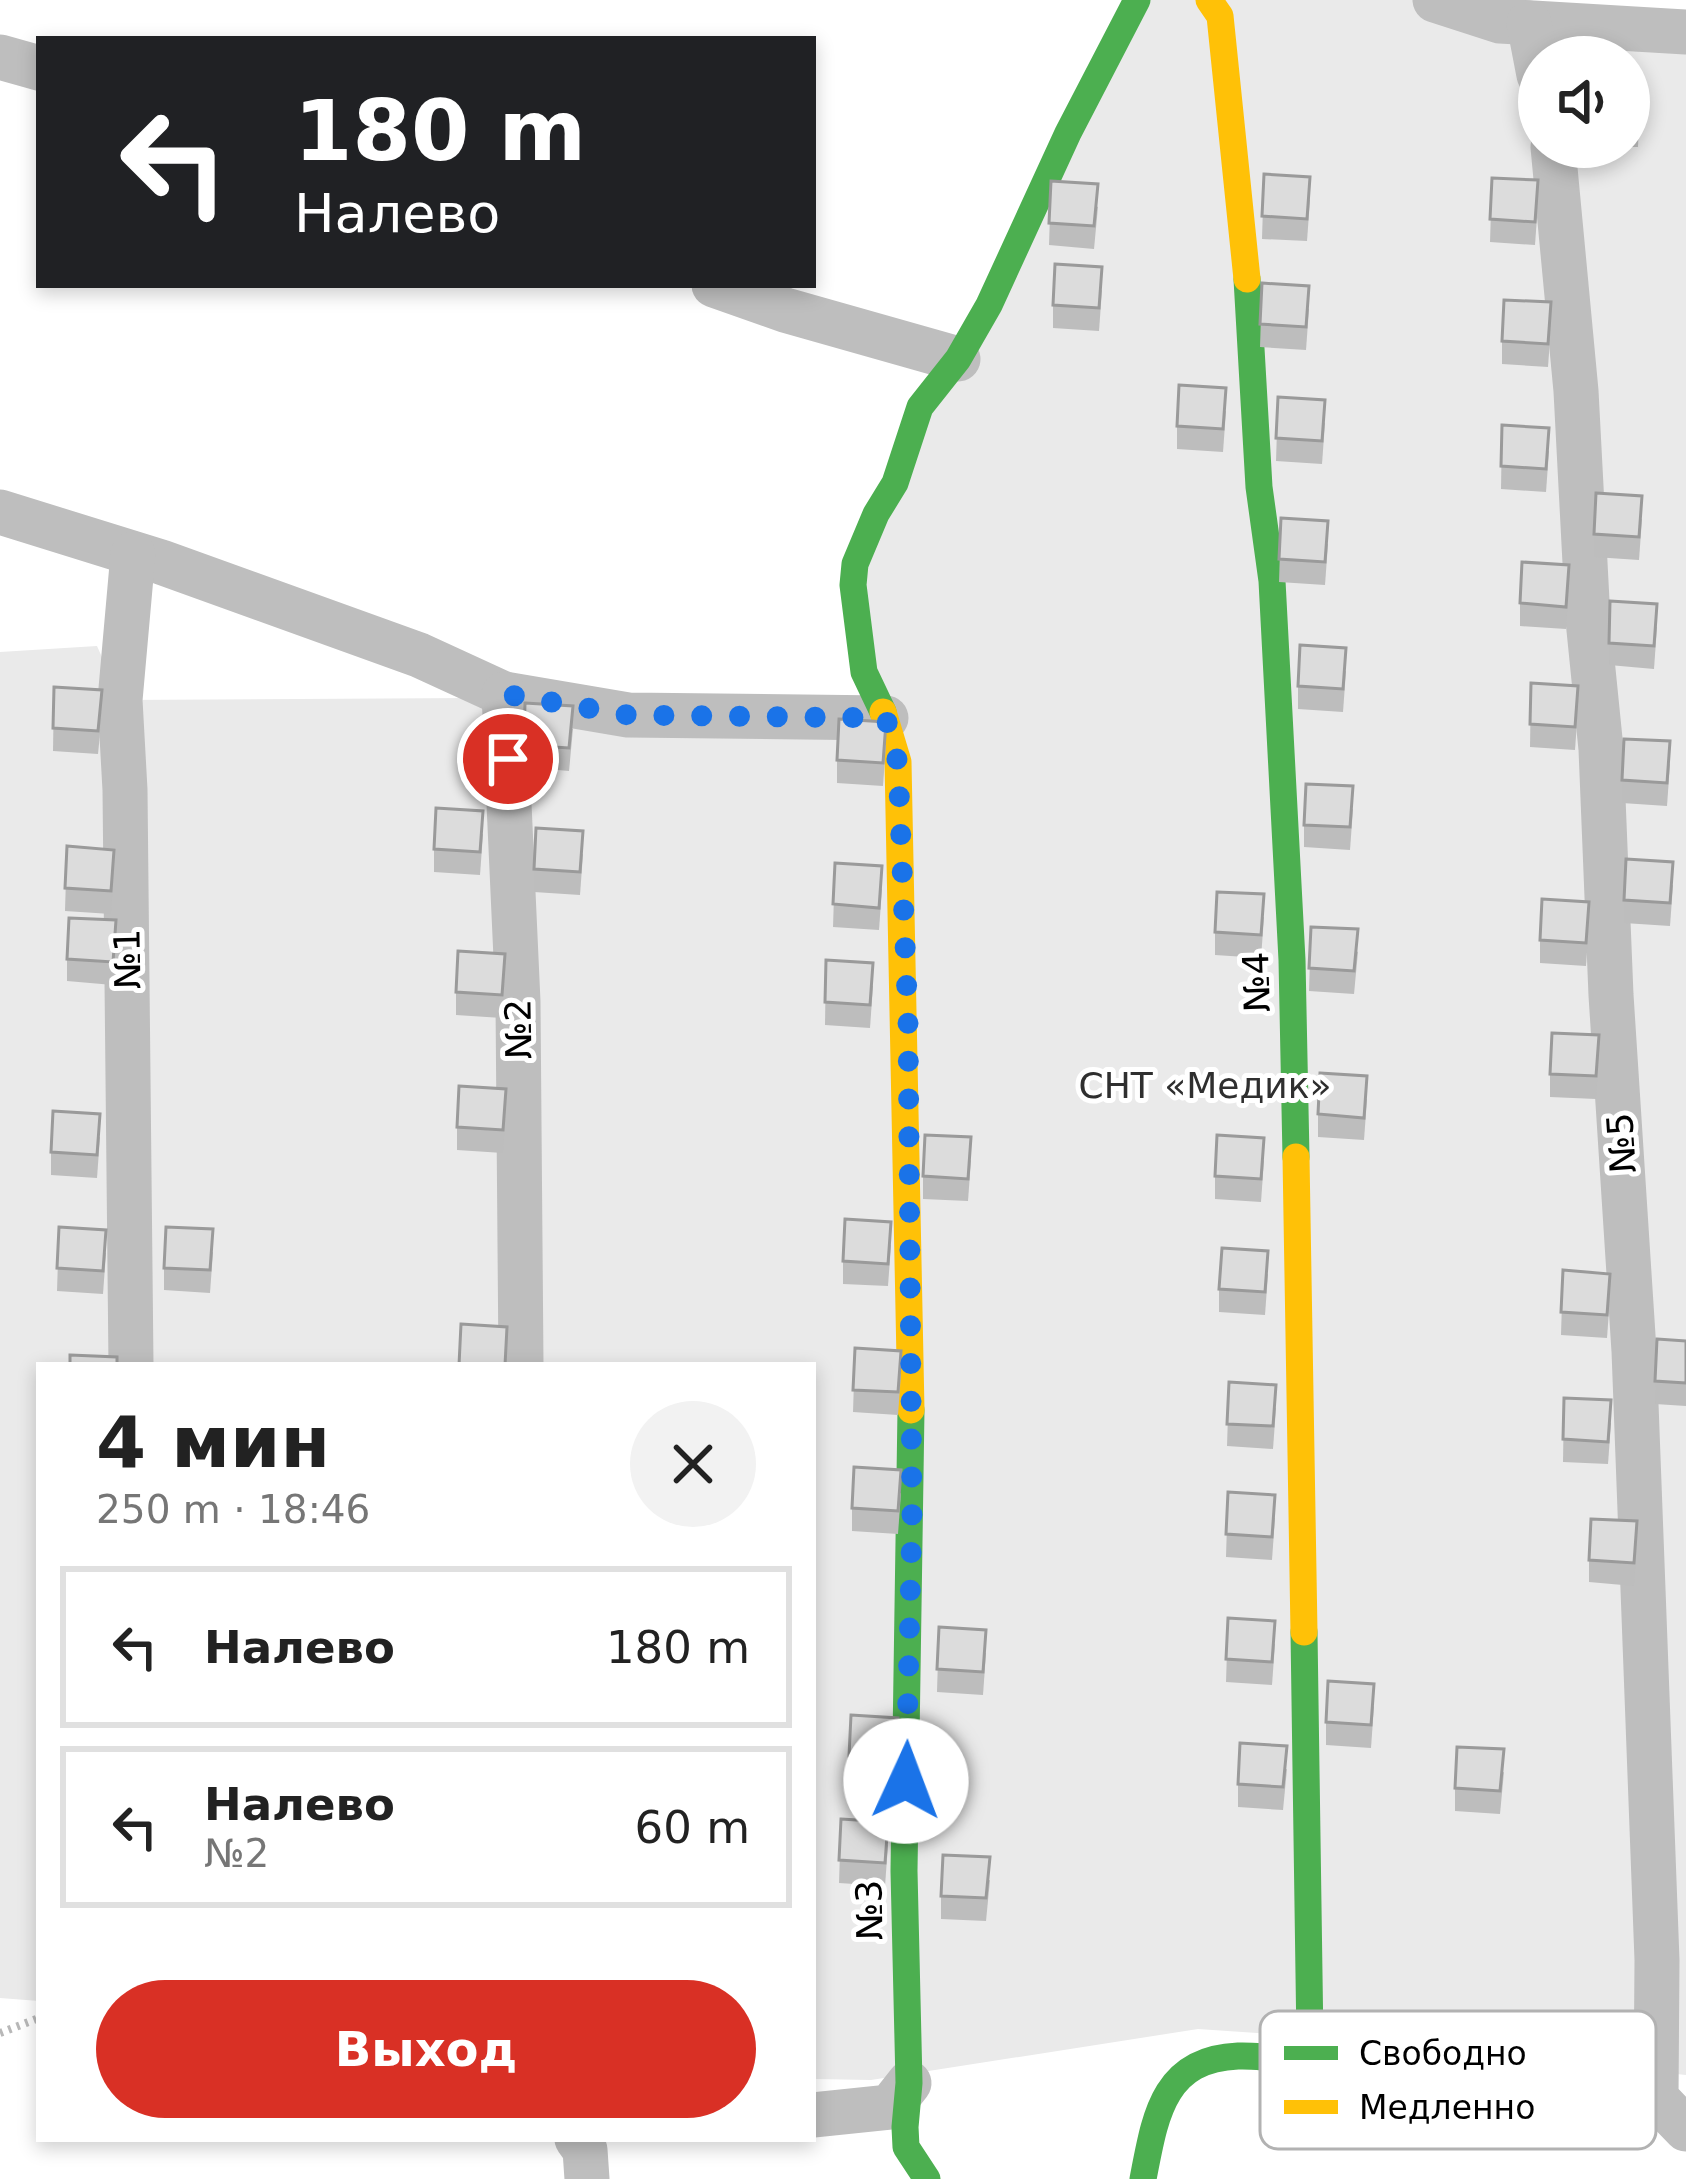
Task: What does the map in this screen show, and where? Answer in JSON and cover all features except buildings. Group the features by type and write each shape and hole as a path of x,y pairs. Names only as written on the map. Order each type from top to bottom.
{"street":[{"name":"№3","path":"927,2179 906,2147 904,1871 912,1582 905,913 898,763 888,724 864,672 853,585 855,564 895,483 920,407 958,359 989,305 1068,133 1137,0"},
{"path":"1435,0 1500,21 1686,32"},
{"name":"№4","path":"1215,8 1246,263 1259,488 1272,581 1292,960 1304,1439 1309,2011"},
{"path":"1528,23 1531,36"},
{"path":"0,57 36,67"},
{"name":"№5","path":"1555,168 1601,749 1634,1351 1657,1960 1656,2098 1686,2129"},
{"path":"722,288 958,359"},
{"path":"0,512 419,656 504,694 628,715 888,724"},
{"name":"№1","path":"131,1362 120,700 133,554"},
{"name":"№2","path":"504,694 518,1002 521,1362"},
{"name":"№4","path":"1143,2179 1156,2112 1167,2088 1185,2071 1234,2056 1260,2058"},
{"path":"816,2115 890,2108 909,2083"}],"path":[{"path":"0,2033 36,2019"}],"green space":[{"name":"СНТ «Медик»","path":"1126,0 1430,0 1611,36 1518,36 1518,168 1650,168 1650,44 1686,51 1686,2075 1656,2072 1656,2011 1260,2011 1260,2033 1198,2029 871,2080 816,2079 816,1362 36,1362 36,2001 0,1998 0,652 97,646 121,700 471,698 872,732 845,595"}],"traffic: fast":[{"path":"883,712 864,672 853,585 855,564 895,483 920,407 958,359 989,305 1068,133 1137,0"},
{"path":"1247,279 1259,487 1272,581 1292,960 1296,1157"},
{"path":"911,1410 904,1871 909,2083 905,2127 906,2147 927,2179"},
{"path":"1304,1632 1310,2011"},
{"path":"1143,2179 1158,2114 1178,2080 1213,2060 1260,2057"}],"traffic: slow":[{"path":"1209,0 1220,16 1247,279"},
{"path":"883,712 898,762 911,1410"},
{"path":"1296,1157 1304,1632"}],"route":[{"path":"508,759 504,694 628,715 886,718 898,763 908,1021 912,1516 906,1781"}]}
